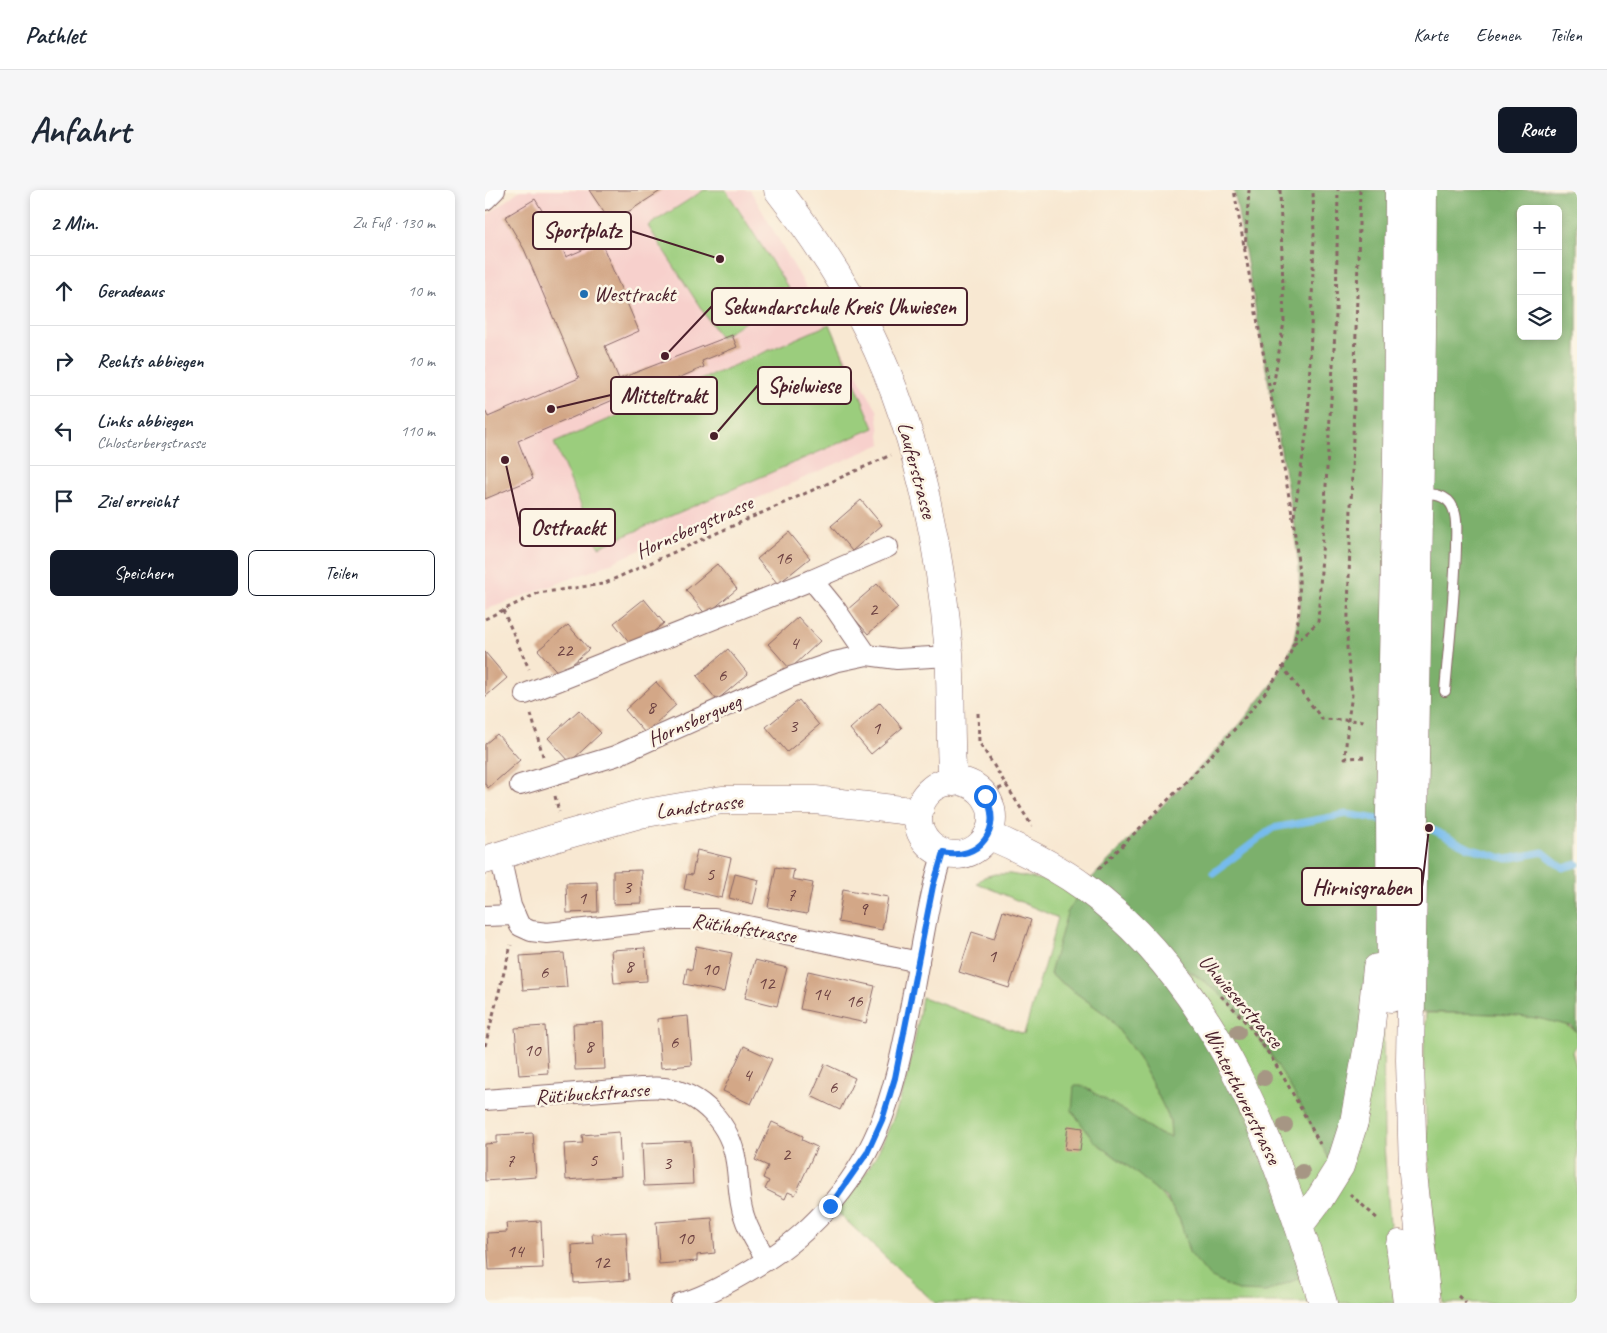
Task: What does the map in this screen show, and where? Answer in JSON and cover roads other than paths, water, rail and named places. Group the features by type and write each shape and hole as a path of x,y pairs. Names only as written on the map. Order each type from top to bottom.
{"main road":[{"name":"Lauferstrasse","path":"778,190 805,224 846,289 868,330 899,405 912,446 936,548 944,606 949,656 953,782"},
{"path":"1399,190 1390,812 1418,1235 1427,1303"},
{"path":"1407,1303 1393,1146 1395,907 1392,749 1419,494 1423,190"},
{"path":"953,782 996,790 988,802 992,817 988,835 979,846 966,853 951,855 932,847 923,836 920,828 919,812 923,801 934,789 941,784 953,782"},
{"name":"Landstrasse","path":"492,858 640,814 722,800 815,800 919,812"},
{"name":"Winterthurerstrasse","path":"988,835 1039,859 1089,891 1117,914 1151,948 1180,982 1228,1057 1258,1119 1281,1175 1323,1303"},
{"path":"1299,1226 1320,1198 1340,1166 1354,1122 1395,907"}],"street":[{"path":"485,200 495,190"},
{"path":"525,694 812,580 888,547"},
{"path":"812,580 834,607 867,654"},
{"name":"Hornsbergweg","path":"520,785 615,756 791,677 834,662 867,654 897,659 949,656"},
{"path":"681,1303 736,1279 785,1248 830,1206 867,1153 882,1120 895,1078 933,886 943,853"},
{"path":"492,858 518,921"},
{"name":"Rütihofstrasse","path":"485,916 518,921 531,931 547,933 676,919 714,919 919,962"},
{"name":"Rütibuckstrasse","path":"485,1100 641,1088 665,1088 686,1095 703,1105 716,1116 726,1130 736,1160 743,1214 749,1230 767,1260"}],"lane":[{"path":"1419,494 1435,494 1448,500 1453,507 1456,517 1456,560 1445,691"}],"waterway":[{"path":"1213,873 1273,828 1347,814 1383,820"},
{"path":"1419,826 1429,828 1469,848 1507,859 1543,852 1563,868 1577,864"}],"place":[{"name":"Sportplatz","path":"720,259"},
{"name":"Westtrackt","path":"584,294"},
{"name":"Sekundarschule Kreis Uhwiesen","path":"665,356"},
{"name":"Mitteltrakt","path":"551,409"},
{"name":"Spielwiese","path":"714,436"},
{"name":"Osttrackt","path":"505,460"},
{"name":"Hirnisgraben","path":"1429,828"}]}
